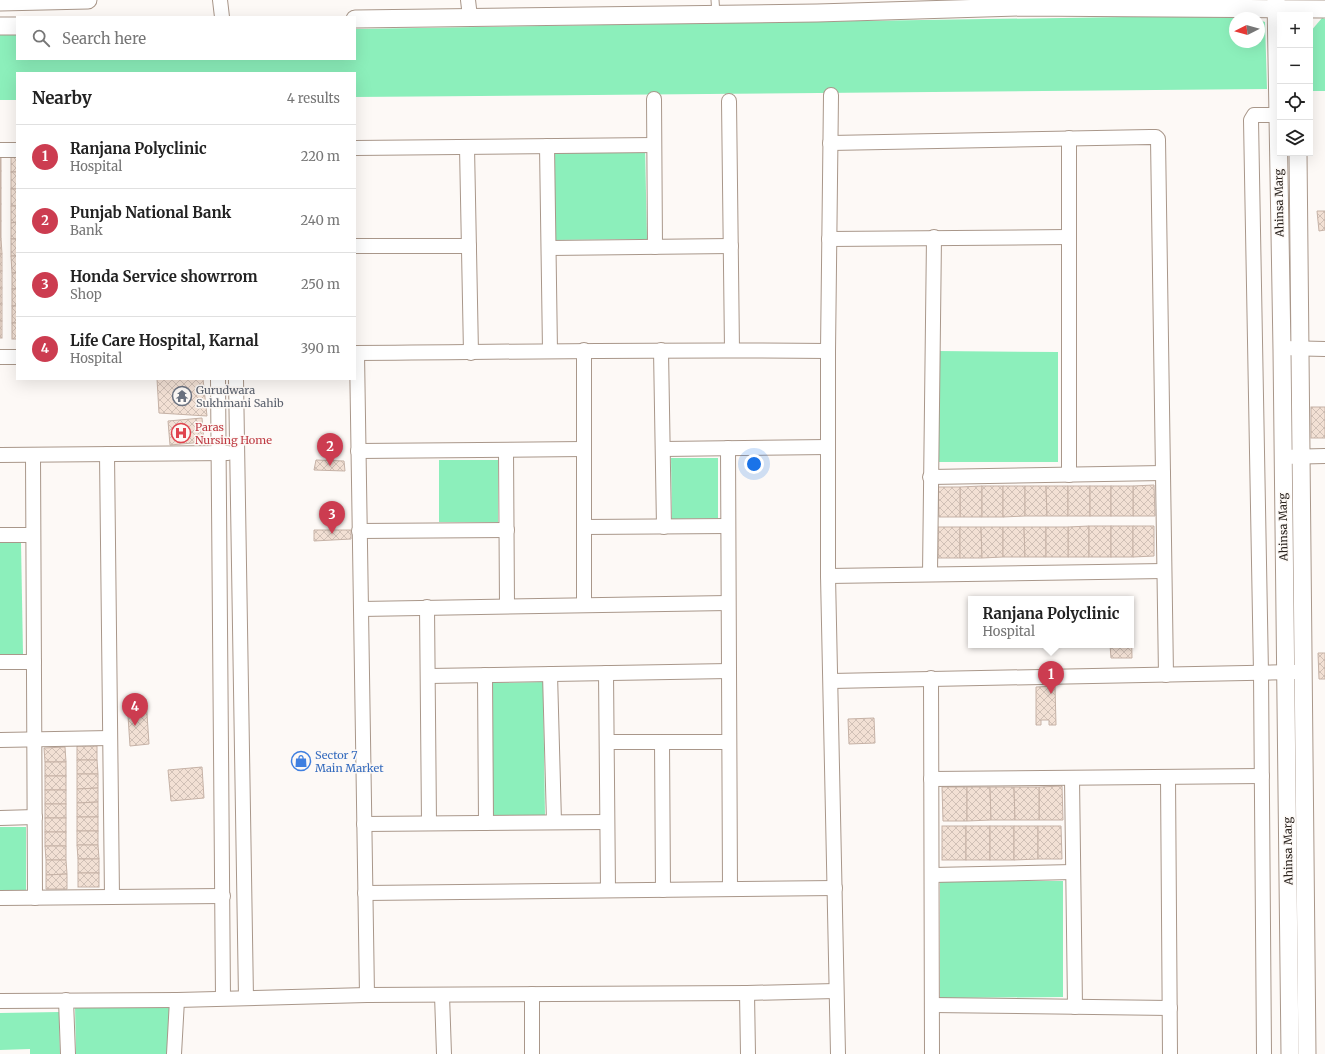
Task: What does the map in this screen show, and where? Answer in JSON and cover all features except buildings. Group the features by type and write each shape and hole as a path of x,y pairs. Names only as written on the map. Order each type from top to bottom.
{"street":[{"path":"0,2 88,0"},
{"path":"220,0 222,16"},
{"path":"468,0 470,17"},
{"path":"356,19 470,17 716,7 817,13 1022,4 1276,4 1297,8 1325,9"},
{"name":"Ahinsa Marg","path":"1276,4 1277,115"},
{"path":"0,26 16,26"},
{"path":"831,95 828,351 828,576 838,1054"},
{"path":"654,99 656,247"},
{"path":"729,101 732,350"},
{"path":"1264,1054 1261,673 1251,120 1254,115 1277,115"},
{"name":"Ahinsa Marg","path":"1277,120 1282,348 1282,457 1290,1054"},
{"path":"830,143 1150,137 1156,137 1158,139 1166,675"},
{"path":"1069,138 1069,475"},
{"path":"356,148 654,145"},
{"path":"547,146 550,350"},
{"path":"467,147 471,353"},
{"path":"0,150 16,150"},
{"name":"Ahinsa Marg","path":"1298,156 1304,672 1306,1054"},
{"path":"930,574 934,237"},
{"path":"829,239 1069,237"},
{"path":"356,246 469,246"},
{"path":"549,248 731,246"},
{"path":"1282,348 1325,348"},
{"path":"366,995 356,353 471,353 550,350 828,351"},
{"path":"584,350 584,605"},
{"path":"662,350 664,526"},
{"path":"0,357 16,356"},
{"path":"218,380 224,896 223,998"},
{"path":"236,380 246,998"},
{"path":"728,448 730,889"},
{"path":"663,449 828,448"},
{"path":"358,451 584,449"},
{"path":"506,450 507,606"},
{"path":"0,455 237,453"},
{"path":"106,454 112,897"},
{"path":"33,455 35,898"},
{"path":"1282,457 1325,456"},
{"path":"930,478 1163,473"},
{"path":"584,527 728,526"},
{"path":"359,531 507,530"},
{"path":"0,535 33,534"},
{"path":"828,576 1164,571"},
{"path":"361,608 728,603"},
{"path":"220,605 239,606"},
{"path":"427,608 429,823"},
{"path":"0,662 34,662"},
{"path":"428,676 729,671"},
{"path":"831,681 1304,672"},
{"path":"606,673 608,890"},
{"path":"550,674 554,822"},
{"path":"485,675 486,823"},
{"path":"931,678 932,1054"},
{"path":"0,740 110,738"},
{"path":"607,742 729,742"},
{"path":"662,742 663,890"},
{"path":"931,779 1262,776"},
{"path":"222,777 242,777"},
{"path":"1168,777 1170,1054"},
{"path":"1072,778 1074,1007"},
{"path":"0,818 35,817"},
{"path":"364,824 607,822"},
{"path":"932,875 1073,872"},
{"path":"365,893 835,888"},
{"path":"0,898 224,896"},
{"path":"0,1001 177,1000 366,995 747,993 836,991"},
{"path":"747,993 748,1054"},
{"path":"532,994 532,1054"},
{"path":"442,995 444,1054"},
{"path":"66,1000 68,1054"},
{"path":"174,1054 177,1000"},
{"path":"932,1005 1170,1008"}],"green space":[{"path":"1229,15 1229,48 1265,48 1265,22 1267,89 356,97 356,72 16,72 16,100 0,100 0,35 16,35 16,60 356,60 356,29"},
{"path":"1322,18 1325,19 1325,91 1313,91 1313,28"},
{"path":"645,148 647,239 554,240 553,149"},
{"path":"937,351 1058,352 1058,462 937,462"},
{"path":"671,458 718,458 718,518 672,519"},
{"path":"439,460 498,460 498,522 439,522"},
{"path":"0,543 21,543 23,654 0,654"},
{"path":"543,682 545,816 493,817 490,683"},
{"path":"0,827 26,827 26,890 0,890"},
{"path":"940,881 1063,881 1063,997 940,998"},
{"path":"75,1006 172,1006 169,1054 76,1054"},
{"path":"59,1012 60,1054 30,1054 30,1049 0,1050 0,1013"}],"place":[{"name":"Gurudwara Sukhmani Sahib","path":"182,396"},
{"name":"Paras Nursing Home","path":"181,433"},
{"name":"Punjab National Bank","path":"330,466"},
{"name":"Honda Service showrrom","path":"332,534"},
{"name":"Ranjana Polyclinic","path":"1051,694"},
{"name":"Life Care Hospital, Karnal","path":"135,726"},
{"name":"Sector 7 Main Market","path":"301,761"}]}
